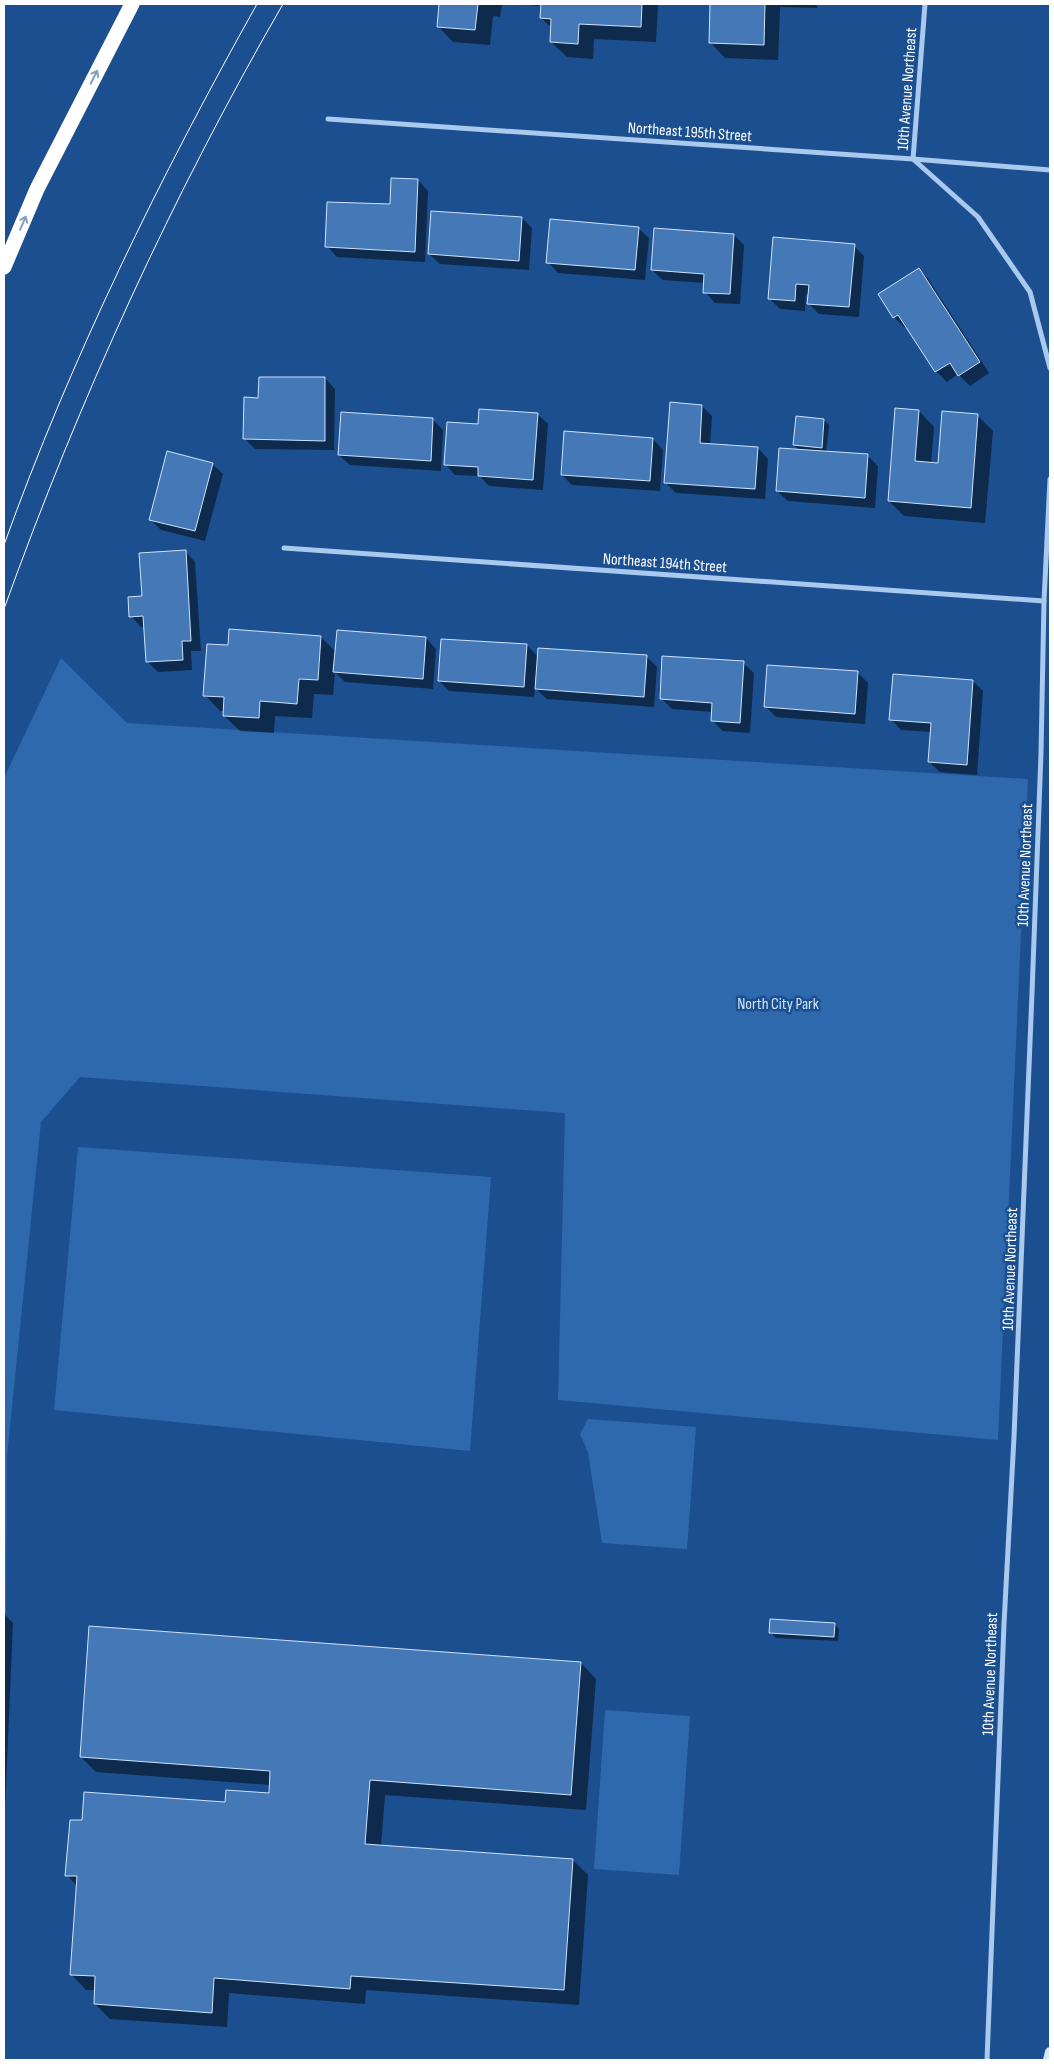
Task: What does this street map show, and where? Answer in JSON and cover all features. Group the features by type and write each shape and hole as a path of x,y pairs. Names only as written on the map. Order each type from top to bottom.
{"highway":[{"path":"4,268 37,189 132,4"}],"main road":[{"path":"1048,2060 1050,2052"}],"street":[{"name":"10th Avenue Northeast","path":"925,4 913,158 978,217 1030,292 1050,368"},
{"name":"Northeast 195th Street","path":"328,119 913,158 1050,170"},
{"name":"10th Avenue Northeast","path":"987,2060 1031,1012 1041,753 1044,602 1050,479"},
{"name":"Northeast 194th Street","path":"284,548 1044,602"}],"green space":[{"name":"North City Park","path":"61,658 127,723 1028,779 998,1440 558,1400 565,1113 80,1077 41,1122 7,1456 6,1612 4,1618 4,778"},
{"path":"78,1147 491,1177 470,1451 54,1410"},
{"path":"588,1419 696,1427 687,1549 602,1543 588,1452 580,1434"},
{"path":"605,1710 690,1716 679,1875 594,1869"}],"building":[{"path":"439,4 478,4 475,30 437,27"},
{"path":"541,4 642,4 641,27 579,24 578,44 550,42 551,19 540,18"},
{"path":"710,4 765,4 764,45 709,43"},
{"path":"391,178 418,179 415,252 325,247 327,202 390,204"},
{"path":"431,211 522,217 519,261 428,254"},
{"path":"550,219 639,227 635,270 546,263"},
{"path":"654,228 734,234 730,294 703,293 704,274 651,270"},
{"path":"773,237 855,244 849,307 807,304 809,285 796,284 795,301 768,299"},
{"path":"919,268 980,362 958,376 950,363 935,372 898,315 893,318 878,294"},
{"path":"259,377 325,377 325,441 243,439 244,397 258,398"},
{"path":"670,402 702,405 700,443 758,447 755,489 664,483"},
{"path":"895,408 919,410 915,461 938,463 942,411 978,414 971,508 888,501"},
{"path":"479,409 538,413 533,480 478,476 478,467 444,465 447,422 478,424"},
{"path":"341,412 433,418 431,461 338,455"},
{"path":"796,416 824,419 822,448 793,445"},
{"path":"564,431 653,438 650,481 561,475"},
{"path":"779,448 868,454 865,498 776,491"},
{"path":"167,451 213,463 195,531 149,520"},
{"path":"186,550 191,641 182,641 183,660 146,662 143,616 129,617 128,597 142,596 139,553"},
{"path":"229,629 321,636 318,680 299,679 297,704 260,701 259,718 223,716 224,697 203,696 207,644 228,645"},
{"path":"337,630 426,637 423,679 333,672"},
{"path":"441,639 527,644 524,687 438,681"},
{"path":"538,648 647,655 644,697 535,689"},
{"path":"662,656 744,661 740,723 711,721 712,703 660,699"},
{"path":"767,665 858,671 855,714 764,707"},
{"path":"893,674 973,680 967,765 928,762 931,723 889,720"},
{"path":"770,1619 835,1623 834,1637 769,1633"},
{"path":"89,1626 581,1662 571,1795 370,1780 365,1844 573,1859 564,1990 351,1976 350,1989 214,1978 212,2013 94,2004 95,1976 70,1975 77,1876 65,1876 70,1820 82,1820 84,1792 225,1802 226,1790 269,1793 270,1771 80,1757"}],"tram line":[{"path":"4,545 58,406 119,269 186,135 257,4"},
{"path":"4,609 64,453 130,300 203,150 283,4"}]}
